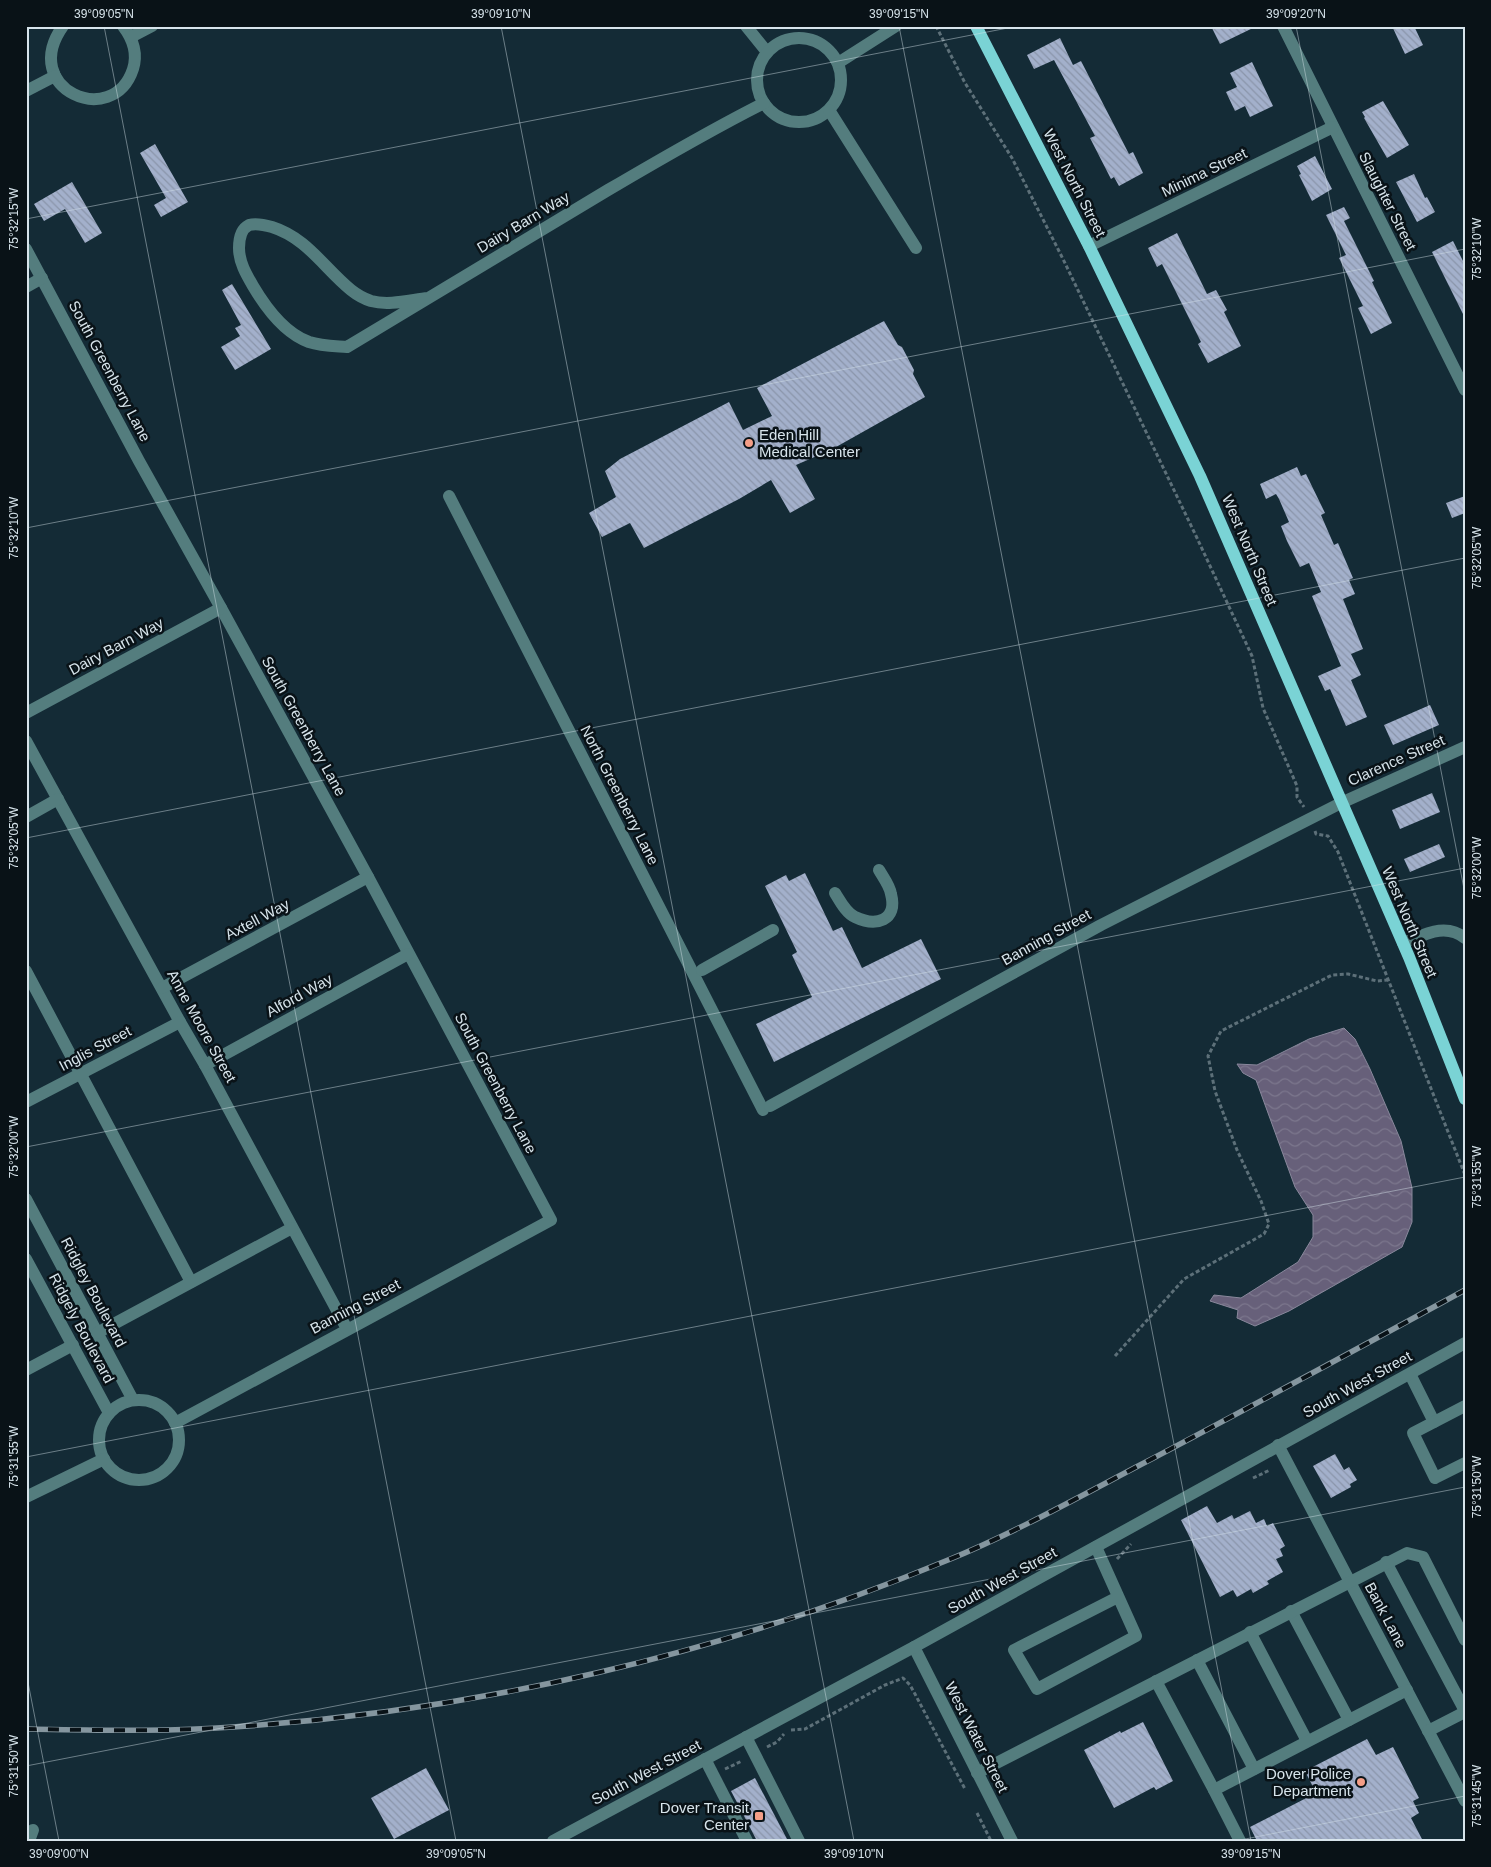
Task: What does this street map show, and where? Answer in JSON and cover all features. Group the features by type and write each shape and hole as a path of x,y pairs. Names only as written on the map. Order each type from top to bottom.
{"main road":[{"name":"West North Street","path":"976,26 1089,246 1200,476 1403,943 1464,1099"}],"street":[{"path":"63,26 55,37 51,50 51,63 55,76 63,87 73,95 93,99 112,95 123,87 131,76 135,63 135,50 131,37 123,26"},
{"path":"131,37 152,26"},
{"path":"746,26 767,52"},
{"path":"838,64 896,26"},
{"name":"Slaughter Street","path":"1283,26 1464,385"},
{"path":"805,38 816,41 832,54 838,64 841,83 839,93 829,110 821,116 801,122 790,121 772,112 764,103 757,78 762,60 767,52 784,40 805,38"},
{"path":"26,91 55,76"},
{"name":"Dairy Barn Way","path":"428,298 392,303 372,301 352,292 303,243 284,231 266,225 253,224 244,228 240,236 240,260 247,276 282,324 295,335 308,341 324,345 347,347 718,126 764,103"},
{"path":"829,110 916,248"},
{"name":"Minima Street","path":"1089,246 1333,127"},
{"name":"South Greenberry Lane","path":"26,249 139,462 368,877 551,1220"},
{"path":"26,287 42,278"},
{"name":"North Greenberry Lane","path":"449,496 766,1108"},
{"name":"Dairy Barn Way","path":"26,713 221,608"},
{"name":"Anne Moore Street","path":"26,741 205,1065 347,1329"},
{"name":"Clarence Street","path":"1341,803 1465,747"},
{"path":"26,817 58,799"},
{"name":"Banning Street","path":"766,1108 1101,925 1341,803"},
{"path":"835,893 845,909 854,917 883,921 889,917 892,908 891,894 879,870"},
{"name":"Axtell Way","path":"162,988 368,877"},
{"path":"1403,943 1446,929 1455,931 1465,938"},
{"path":"702,970 773,930"},
{"name":"Alford Way","path":"205,1065 408,954"},
{"path":"26,971 191,1282"},
{"name":"Inglis Street","path":"26,1102 180,1022"},
{"name":"Ridgley Boulevard","path":"26,1198 133,1400"},
{"name":"Banning Street","path":"175,1423 551,1220"},
{"path":"98,1333 292,1228"},
{"name":"Ridgely Boulevard","path":"26,1259 109,1413"},
{"name":"South West Street","path":"553,1841 914,1647 1465,1343"},
{"path":"26,1370 72,1345"},
{"path":"1410,1374 1434,1422"},
{"path":"142,1399 154,1402 165,1409 175,1423 179,1444 175,1457 168,1468 157,1476 144,1480 130,1480 118,1474 108,1465 101,1454 98,1440 100,1427 116,1406 142,1399"},
{"path":"1465,1406 1413,1433 1435,1478 1465,1463"},
{"name":"Bank Lane","path":"1278,1445 1465,1801"},
{"path":"26,1497 104,1459"},
{"path":"1096,1547 1136,1636 1037,1689 1014,1650 1118,1598"},
{"path":"977,1773 1386,1562 1407,1553 1423,1557 1465,1640"},
{"path":"1386,1562 1465,1712 1428,1731"},
{"path":"1292,1611 1349,1720"},
{"path":"1250,1632 1307,1741"},
{"name":"West Water Street","path":"914,1647 1012,1841"},
{"path":"1197,1660 1254,1769"},
{"path":"1156,1681 1240,1841"},
{"path":"1214,1790 1407,1690"},
{"path":"746,1737 799,1841"},
{"path":"705,1759 747,1841"}],"path":[{"path":"936,26 965,83 1012,158 1063,259 1252,656 1263,708 1297,786 1297,797 1311,818 1316,834 1328,836 1338,852 1465,1175"},
{"path":"1115,1356 1184,1279 1264,1234 1269,1224 1261,1201 1237,1150 1215,1092 1208,1056 1221,1031 1332,975 1348,974 1377,981 1388,980"},
{"path":"714,1776 777,1742 789,1730 805,1729 885,1685 902,1678 910,1685 965,1788"},
{"path":"977,1813 991,1841"}],"water":[{"path":"1344,1028 1355,1039 1401,1141 1412,1188 1412,1222 1402,1247 1289,1311 1255,1326 1237,1318 1238,1310 1210,1301 1214,1295 1241,1298 1298,1262 1313,1237 1313,1215 1295,1187 1256,1080 1243,1073 1237,1064 1257,1065 1309,1039"}],"building":[{"path":"1211,26 1257,26 1220,44"},
{"path":"1392,26 1414,26 1423,45 1405,54"},
{"path":"1060,38 1073,65 1081,61 1129,154 1133,152 1143,173 1119,186 1114,177 1111,179 1090,138 1095,136 1054,60 1034,69 1027,55"},
{"path":"1252,62 1273,106 1250,117 1245,106 1235,111 1226,92 1237,87 1230,73"},
{"path":"1383,101 1409,145 1387,158 1362,112"},
{"path":"155,144 188,202 161,217 154,205 166,198 140,153"},
{"path":"1315,156 1332,189 1312,201 1299,175 1301,174 1297,166"},
{"path":"1414,174 1425,198 1427,197 1435,212 1417,222 1396,182"},
{"path":"72,182 102,233 85,243 65,209 44,221 34,204"},
{"path":"1344,207 1350,218 1344,221 1374,281 1372,282 1392,323 1371,334 1358,308 1363,306 1339,258 1346,255 1326,215"},
{"path":"1177,233 1207,294 1216,290 1227,310 1224,312 1241,346 1208,363 1198,344 1201,342 1162,264 1157,267 1148,248"},
{"path":"1453,241 1465,265 1465,318 1432,252"},
{"path":"232,284 271,349 235,370 221,347 240,336 235,328 241,325 222,290"},
{"name":"Eden Hill Medical Center","path":"884,321 898,345 902,347 925,397 820,456 796,465 815,499 790,513 771,480 739,499 644,548 630,523 602,537 589,513 616,497 605,471 620,459 729,402 743,430 772,416 757,388"},
{"path":"1297,467 1301,476 1306,474 1325,513 1321,515 1334,545 1338,543 1353,578 1349,580 1355,594 1343,599 1363,649 1351,654 1361,675 1351,680 1367,717 1346,726 1330,689 1325,691 1318,676 1341,666 1312,596 1321,592 1309,563 1300,567 1287,541 1281,526 1289,522 1279,499 1276,494 1266,499 1260,484"},
{"path":"1465,496 1465,513 1452,518 1446,503"},
{"path":"1430,705 1439,725 1393,745 1384,725"},
{"path":"1432,793 1440,812 1400,829 1392,810"},
{"path":"1439,844 1445,857 1410,872 1404,859"},
{"path":"805,873 833,931 842,927 862,968 921,939 941,979 774,1062 756,1024 812,997 792,955 797,952 765,886 786,875 789,881"},
{"path":"1335,1454 1344,1470 1349,1467 1357,1480 1350,1484 1351,1487 1331,1498 1313,1466"},
{"path":"1207,1506 1217,1523 1232,1515 1234,1519 1250,1511 1256,1523 1264,1519 1267,1526 1273,1523 1285,1546 1280,1549 1283,1556 1276,1559 1283,1572 1267,1581 1269,1584 1253,1593 1251,1589 1237,1597 1233,1590 1220,1597 1181,1520"},
{"path":"1143,1722 1173,1781 1156,1790 1154,1787 1114,1808 1084,1750 1120,1731 1121,1733"},
{"name":"Dover Police Department","path":"1367,1739 1376,1755 1393,1747 1419,1798 1413,1801 1419,1813 1411,1818 1423,1841 1257,1841 1250,1827 1316,1793 1305,1771"},
{"path":"426,1768 449,1810 394,1839 371,1798"},
{"name":"Dover Transit Center","path":"755,1778 788,1841 757,1841 731,1791"}],"railway":[{"path":"26,1729 207,1729 325,1719 416,1707 507,1692 597,1673 687,1650 775,1624 862,1594 973,1550 1021,1527 1222,1422 1465,1290"}],"place":[{"name":"Eden Hill Medical Center","path":"749,443"},
{"name":"Dover Police Department","path":"1361,1782"},
{"name":"Dover Transit Center","path":"759,1816"}]}
